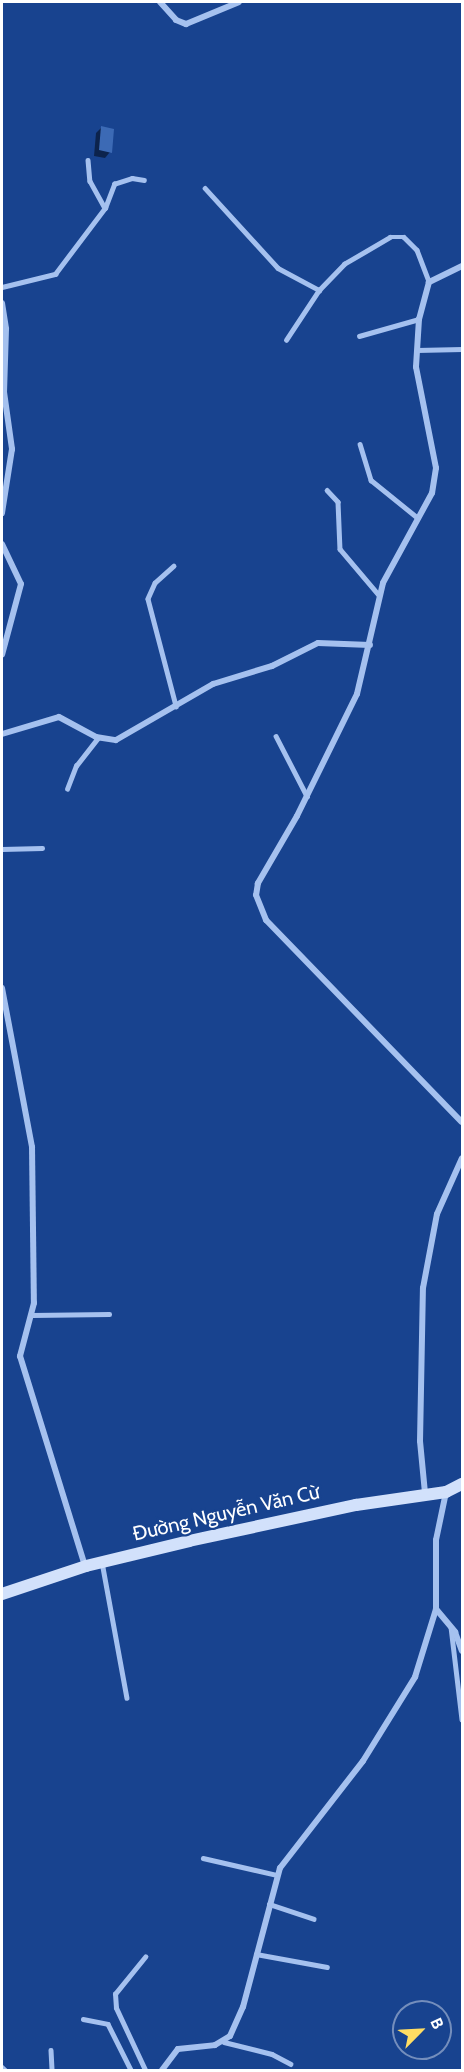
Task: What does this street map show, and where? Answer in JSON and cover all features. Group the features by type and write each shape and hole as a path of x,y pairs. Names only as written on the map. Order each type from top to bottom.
{"street":[{"path":"160,2 176,20 186,24 239,2"},
{"path":"462,266 429,282 420,319 417,350 436,468 432,493 379,595 370,645 357,694 307,796 258,883 259,908 266,920 462,1122"},
{"path":"2,303 4,392 12,449 2,513"},
{"path":"2,544 3,551 21,584 2,655"},
{"path":"2,725 2,735 59,717 105,741 127,736 213,684 272,666 318,644 370,645"},
{"path":"2,988 32,1135 32,1315 20,1356 86,1566"},
{"path":"425,1493 420,1441 423,1288 437,1214 462,1158"},
{"name":"Đường Nguyễn Văn Cừ","path":"2,1594 102,1562 270,1522 425,1493 446,1492 461,1482"},
{"path":"162,2070 178,2049 224,2043 243,2007 269,1904 287,1856 363,1761 409,1689 436,1609 436,1540 446,1492"},
{"path":"436,1609 453,1630 462,1651"}],"lane":[{"path":"88,160 90,181 105,208"},
{"path":"2,287 55,274 63,268 105,208 114,184 132,178 144,180"},
{"path":"205,188 278,268 319,290"},
{"path":"286,340 319,290 344,264 390,237 404,237 417,250 429,282"},
{"path":"359,336 420,319"},
{"path":"417,350 462,349"},
{"path":"360,444 371,480 418,518"},
{"path":"327,490 338,502 340,549 379,595"},
{"path":"174,566 155,583 148,599 176,707"},
{"path":"276,736 307,796"},
{"path":"67,789 76,766 98,738"},
{"path":"2,849 42,849"},
{"path":"32,1315 109,1314"},
{"path":"102,1562 127,1698"},
{"path":"462,1633 453,1630 462,1719"},
{"path":"203,1858 278,1875"},
{"path":"269,1904 314,1919"},
{"path":"256,1954 327,1967"},
{"path":"145,1957 115,1994 116,2008 145,2070"},
{"path":"82,2019 108,2024 131,2070"},
{"path":"224,2043 272,2054 291,2064"},
{"path":"51,2050 52,2070"},
{"path":"2,2067 5,2070"}],"building":[{"path":"101,126 114,129 112,153 99,150"}]}
